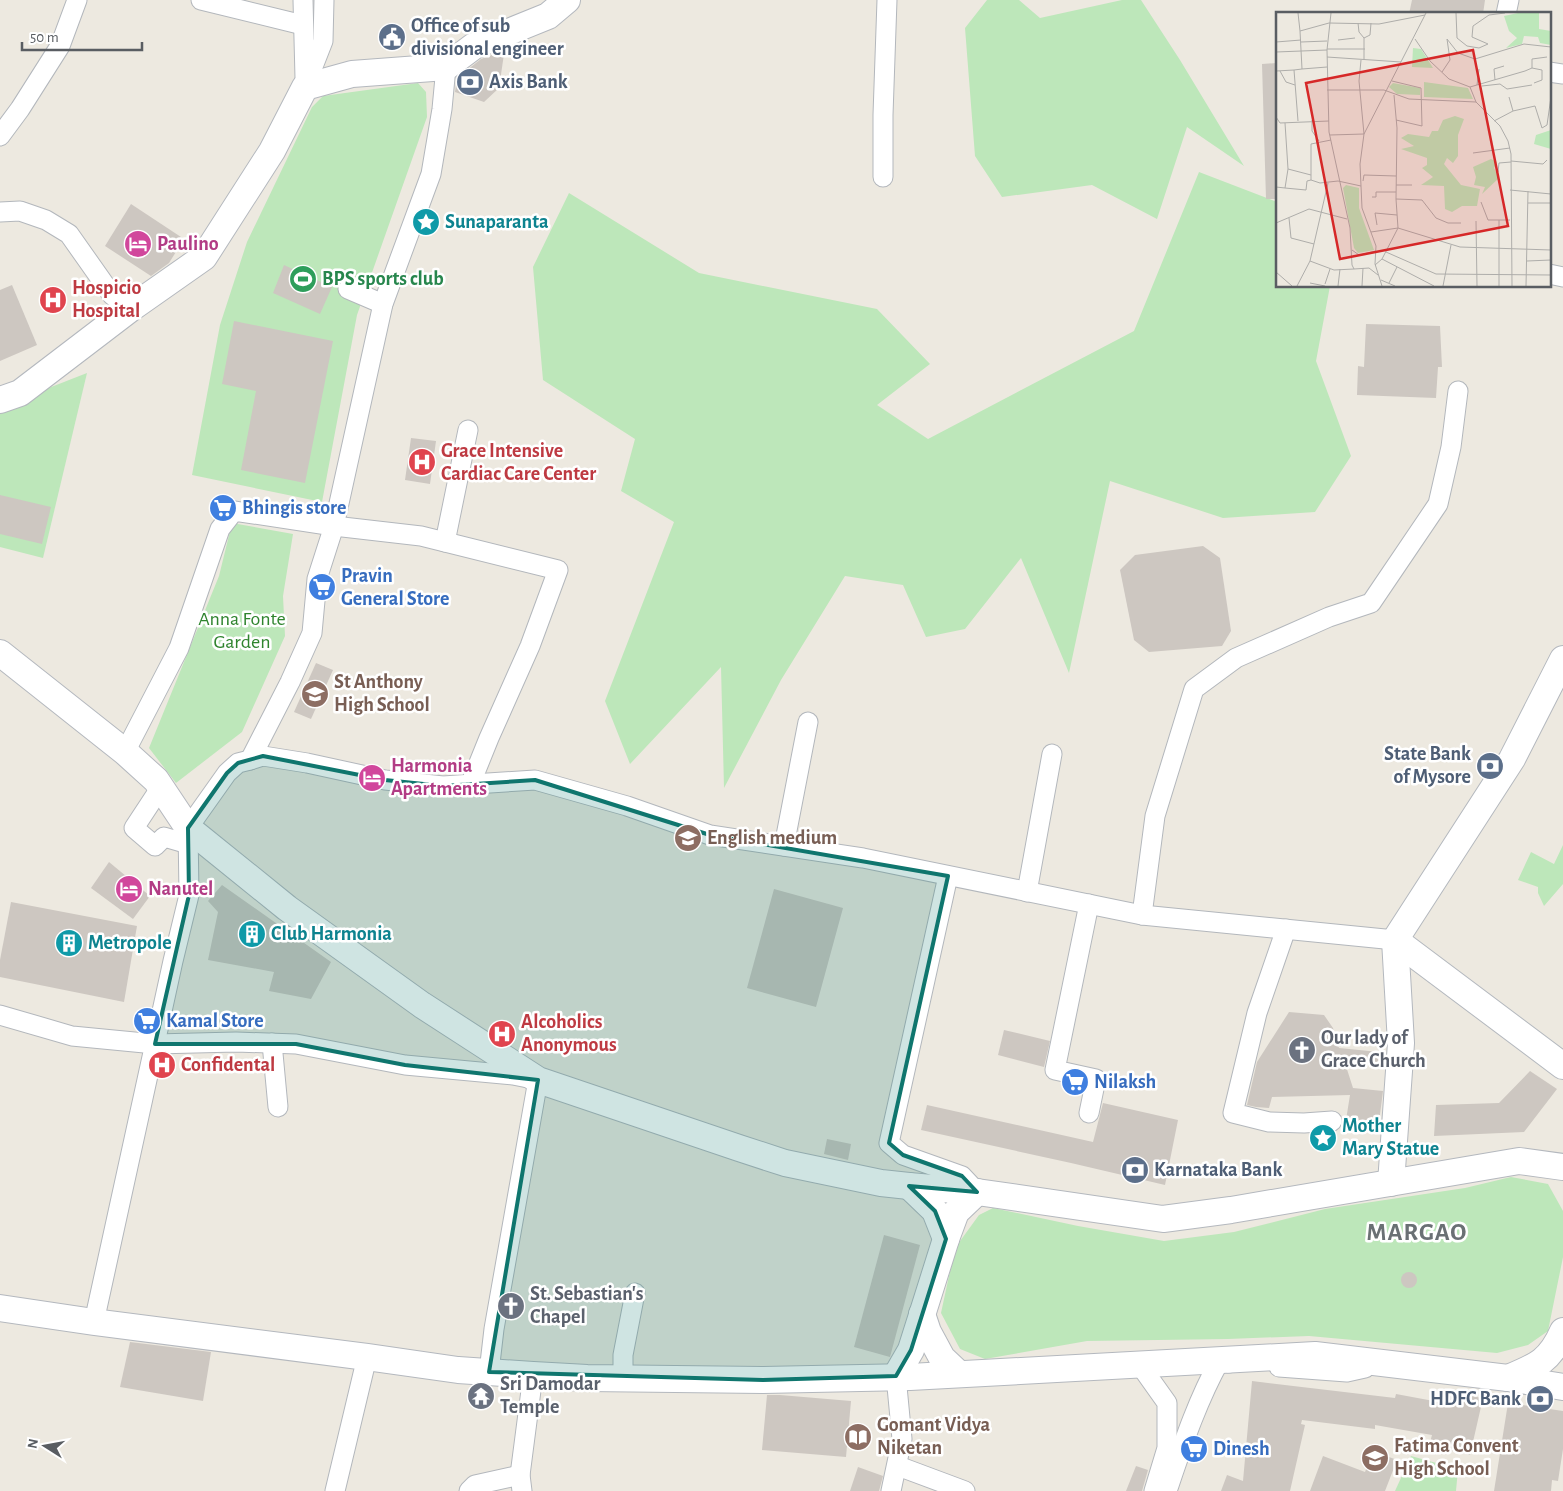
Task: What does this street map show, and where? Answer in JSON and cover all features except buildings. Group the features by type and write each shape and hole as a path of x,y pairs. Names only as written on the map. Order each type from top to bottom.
{"main road":[{"path":"0,400 20,393 130,309 204,257 272,151 305,87 352,74 446,67 474,46 548,16 567,0"},
{"path":"0,653 125,752 156,780 188,836 422,1005 538,1080 785,1163 881,1183 977,1192 1163,1219 1231,1210 1519,1161 1560,1169"},
{"path":"1391,1183 1400,1043 1395,940 1512,759 1563,659"},
{"path":"1395,940 1563,1066"},
{"path":"909,1186 935,1212 946,1239"},
{"path":"896,1376 911,1350 956,1212 977,1192"},
{"path":"0,1308 458,1370 533,1376 763,1380 959,1374 1315,1355 1508,1378 1563,1387"},
{"path":"922,1314 928,1332 942,1358 959,1374"},
{"path":"1508,1378 1530,1369 1544,1360 1556,1347 1563,1331"}],"street":[{"path":"0,136 20,109 60,46 76,0"},
{"path":"201,0 303,25"},
{"path":"303,0 305,87"},
{"path":"305,87 323,41 324,0"},
{"path":"883,177 887,0"},
{"path":"250,760 290,682 312,633 317,579 334,526 383,304 431,174 442,110 446,67"},
{"path":"1550,72 1563,74"},
{"path":"0,212 20,211 46,220 70,234 112,295 130,309"},
{"path":"1550,274 1563,277"},
{"path":"348,289 383,304"},
{"path":"1142,915 1155,816 1194,689 1236,658 1329,617 1371,603 1438,504 1451,447 1458,391"},
{"path":"445,542 468,430"},
{"path":"125,752 179,648 220,529 234,511 256,513 334,526 421,536 558,570 530,646 470,785"},
{"path":"784,846 808,722"},
{"path":"1027,892 1052,754"},
{"path":"94,1322 189,895 188,836 226,773 238,764 263,756 307,763 385,780 443,786 535,780 627,806 710,835 863,858 1142,915 1395,940"},
{"path":"161,787 134,828 155,846 164,837 188,836"},
{"path":"948,876 889,1143 903,1156 962,1176 977,1192"},
{"path":"1089,904 1055,1070 1096,1079 1089,1113"},
{"path":"1286,929 1256,1013 1233,1113 1269,1122 1304,1123 1332,1120"},
{"path":"0,1015 72,1036 155,1044 236,1042 296,1044 405,1065 513,1075 538,1080 494,1329 489,1372"},
{"path":"272,1043 278,1107"},
{"path":"623,1378 623,1355 635,1293"},
{"path":"334,1491 366,1357"},
{"path":"1167,1491 1204,1392 1220,1360"},
{"path":"1140,1365 1167,1403 1167,1448 1154,1491"},
{"path":"469,1491 475,1485 521,1483 533,1376"},
{"path":"891,1491 898,1466 902,1439 896,1376"},
{"path":"898,1466 965,1491"}],"highlighted area":[{"path":"263,756 385,780 443,786 535,780 710,835 948,876 889,1143 903,1155 962,1176 977,1192 909,1186 935,1211 946,1239 911,1350 896,1376 763,1380 489,1372 538,1080 405,1065 296,1044 155,1044 189,895 188,828 227,773 238,763"}],"green space":[{"path":"987,0 1019,0 1040,18 1122,0 1141,0 1180,60 1244,166 1187,127 1157,219 1092,185 1002,197 975,156 965,28"},
{"name":"BPS sports club","path":"418,83 426,92 427,117 357,315 322,502 192,475 220,325 247,242 312,107 323,96"},
{"path":"1199,172 1276,202 1276,288 1330,288 1316,361 1351,456 1315,512 1223,518 1110,481 1069,673 1021,558 965,629 926,637 903,585 845,576 781,680 724,788 721,667 630,764 605,701 674,522 621,491 635,439 543,380 533,267 569,193 699,273 877,309 930,364 877,405 928,439 1134,331"},
{"path":"87,373 43,558 0,547 0,407"},
{"name":"Anna Fonte Garden","path":"232,523 293,534 283,596 285,636 242,732 176,783 149,748 219,576"},
{"path":"1563,845 1563,884 1544,906 1538,893 1538,887 1518,880 1531,852 1554,864"},
{"path":"1511,1177 1548,1184 1563,1211 1563,1257 1548,1331 1528,1345 1497,1353 1309,1336 1087,1341 985,1359 960,1349 941,1313 955,1248 979,1215 993,1208 1078,1226 1164,1241 1234,1232 1325,1209 1465,1188"},
{"path":"1411,1456 1458,1469 1456,1491 1395,1491"}],"place":[{"name":"Office of sub divisional engineer","path":"392,37"},
{"name":"Axis Bank","path":"470,82"},
{"name":"Sunaparanta","path":"426,222"},
{"name":"Paulino","path":"138,244"},
{"name":"BPS sports club","path":"303,279"},
{"name":"Hospicio Hospital","path":"53,300"},
{"name":"Grace Intensive Cardiac Care Center","path":"422,462"},
{"name":"Bhingis store","path":"223,508"},
{"name":"Pravin General Store","path":"322,587"},
{"name":"St Anthony High School","path":"315,694"},
{"name":"State Bank of Mysore","path":"1490,766"},
{"name":"Harmonia Apartments","path":"372,778"},
{"name":"English medium","path":"688,838"},
{"name":"Nanutel","path":"129,889"},
{"name":"Club Harmonia","path":"252,934"},
{"name":"Metropole","path":"69,943"},
{"name":"Kamal Store","path":"147,1021"},
{"name":"Alcoholics Anonymous","path":"502,1034"},
{"name":"Our lady of Grace Church","path":"1302,1050"},
{"name":"Confidental","path":"162,1065"},
{"name":"Nilaksh","path":"1075,1082"},
{"name":"Mother Mary Statue","path":"1323,1138"},
{"name":"Karnataka Bank","path":"1135,1170"},
{"name":"St. Sebastian's Chapel","path":"511,1306"},
{"name":"Sri Damodar Temple","path":"481,1396"},
{"name":"HDFC Bank","path":"1540,1399"},
{"name":"Gomant Vidya Niketan","path":"858,1437"},
{"name":"Dinesh","path":"1194,1449"},
{"name":"Fatima Convent High School","path":"1375,1458"}],"district":[{"name":"MARGAO","path":"1417,1232"}]}
